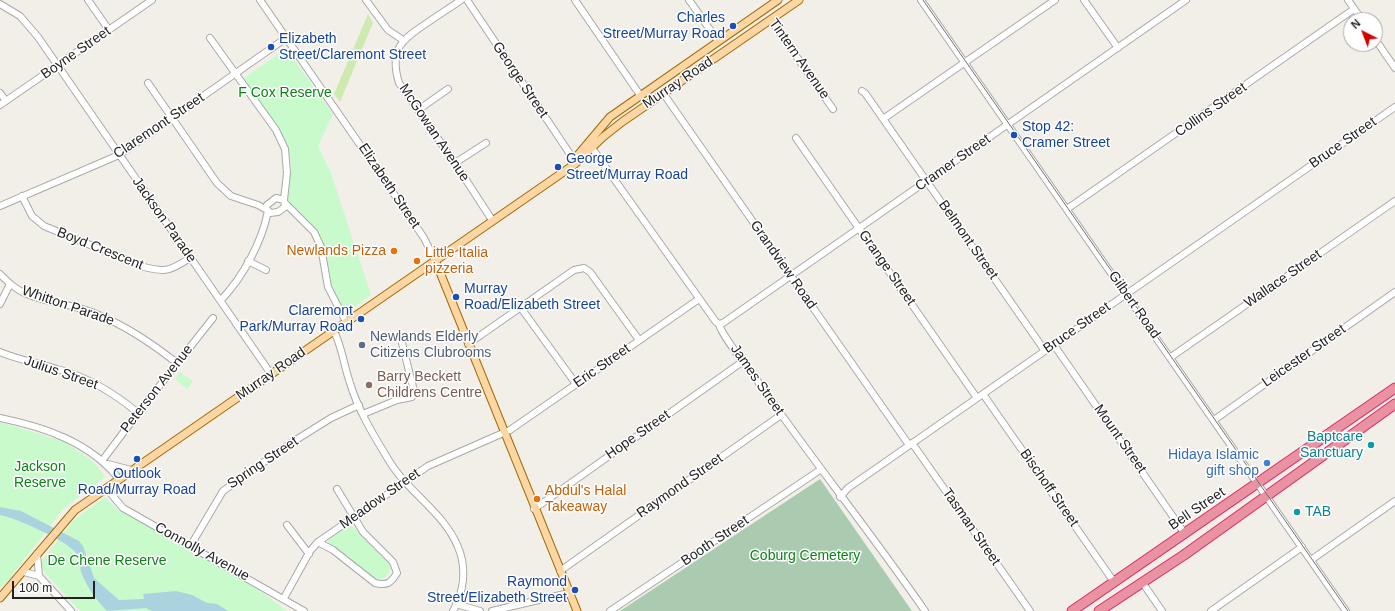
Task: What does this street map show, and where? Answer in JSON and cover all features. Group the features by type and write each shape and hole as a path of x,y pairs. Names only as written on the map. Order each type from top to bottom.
{"highway":[{"name":"Bell Street","path":"1072,611 1395,388"},
{"name":"Bell Street","path":"1099,611 1267,496 1395,404"}],"main road":[{"name":"Murray Road","path":"562,172 610,117 778,0"},
{"name":"Murray Road","path":"0,598 24,572 70,514 131,470 575,164 612,129 799,0"},
{"name":"Tintern Avenue","path":"764,10 771,20"},
{"path":"718,41 725,51"},
{"name":"Grandview Road","path":"657,84 663,93"},
{"path":"640,95 646,105"},
{"name":"Elizabeth Street","path":"435,260 534,509 577,611"}],"street":[{"path":"88,0 109,30"},
{"name":"Boyne Street","path":"3,103 152,0"},
{"path":"366,0 388,30 402,40 461,0"},
{"name":"George Street","path":"466,0 574,160"},
{"path":"575,0 640,95"},
{"path":"689,0 718,41"},
{"path":"883,120 1055,0"},
{"path":"1084,0 1118,48"},
{"path":"1348,0 1356,12"},
{"name":"Cramer Street","path":"719,324 723,323 791,277 1118,48 1182,1"},
{"name":"Elizabeth Street","path":"264,2 286,38 421,234 435,260"},
{"name":"Gilbert Road","path":"925,2 965,63 1171,357 1345,611"},
{"name":"Jackson Parade","path":"0,4 20,16 30,26 271,374"},
{"name":"Collins Street","path":"1067,209 1354,9"},
{"name":"Tintern Avenue","path":"771,20 833,109"},
{"path":"210,38 281,140 285,149 287,161 285,207 281,211"},
{"name":"Claremont Street","path":"0,206 119,155 286,38"},
{"name":"McGowan Avenue","path":"402,40 395,60 394,69 398,83 455,163 492,220"},
{"path":"1383,51 1395,68"},
{"path":"148,83 217,183 231,196 251,202 267,211 275,213 281,211 291,212 300,217"},
{"path":"418,110 448,89"},
{"name":"Belmont Street","path":"862,91 927,181 1045,351"},
{"path":"0,93 3,103"},
{"name":"Grandview Road","path":"663,93 791,277 911,444"},
{"name":"Bruce Street","path":"840,497 848,488 1395,107"},
{"name":"Grange Street","path":"796,138 978,398"},
{"path":"455,163 486,143"},
{"name":"James Street","path":"592,148 716,322 719,324 742,362 840,497 878,543 925,611"},
{"path":"251,202 269,202 276,198 286,180"},
{"name":"Boyd Crescent","path":"22,196 32,216 44,226 144,267 160,271 173,269 190,258"},
{"path":"276,198 285,201 311,226 318,239 328,287 346,322"},
{"name":"Wallace Street","path":"1171,357 1395,201"},
{"path":"264,228 267,205 269,202"},
{"path":"221,300 234,285 248,261 264,228 275,213"},
{"path":"248,261 266,270"},
{"path":"468,344 574,270 584,268 590,272 639,340"},
{"name":"Whitton Parade","path":"0,274 10,284 26,294 72,306 112,320 149,342 177,363"},
{"path":"0,304 10,284"},
{"name":"Leicester Street","path":"1214,420 1395,292"},
{"name":"Eric Street","path":"504,432 511,429 700,298"},
{"path":"521,308 576,384"},
{"name":"Peterson Avenue","path":"104,462 138,413 213,318"},
{"path":"334,331 339,341 350,385 363,414 389,462 405,482 450,530 459,548 464,567 462,591 453,611"},
{"path":"363,414 397,400 412,397 414,391 402,343"},
{"name":"Mount Street","path":"1054,345 1185,534"},
{"name":"Julius Street","path":"0,352 87,379 115,395 138,413"},
{"name":"Hope Street","path":"534,509 742,362"},
{"name":"Bischoff Street","path":"983,394 1114,582"},
{"name":"Spring Street","path":"191,545 223,491 291,443 331,418 359,405"},
{"name":"Raymond Street","path":"560,571 781,414"},
{"path":"0,418 45,429 75,442 104,462 119,479"},
{"name":"Meadow Street","path":"284,598 309,554 318,542 428,466 504,432"},
{"name":"Tasman Street","path":"911,444 1030,611"},
{"path":"104,462 131,470"},
{"name":"Booth Street","path":"610,611 820,470"},
{"name":"Connolly Avenue","path":"106,488 123,508 191,545 304,611"},
{"path":"318,542 333,550 375,584 383,585 391,582 397,573 393,562 363,532 338,489"},
{"path":"1311,560 1395,501"},
{"path":"287,525 309,554"},
{"path":"1212,611 1302,547"},
{"path":"37,554 39,576"},
{"path":"24,572 39,576 71,611"},
{"path":"1142,582 1162,611"},
{"path":"492,611 569,593"},
{"path":"456,604 480,611"}],"green space":[{"path":"368,14 373,23 340,102 334,94"},
{"name":"F Cox Reserve","path":"283,51 288,51 333,114 318,146 331,173 371,295 347,312 335,297 325,250 319,235 308,221 290,204 288,199 287,195 291,165 285,142 274,121 245,83 244,79"},
{"path":"180,372 193,381 187,389 175,379"},
{"name":"Jackson Reserve","path":"0,422 65,442 94,462 105,477 63,509 10,578 0,588"},
{"name":"Coburg Cemetery","path":"820,479 912,611 620,611"},
{"name":"De Chene Reserve","path":"105,497 117,509 248,582 287,611 80,611 44,572 40,563 74,520"},
{"path":"347,526 352,526 390,565 391,569 385,577 379,579 369,575 328,542 329,538"}],"water":[{"path":"0,507 21,511 79,541 83,546 94,578 119,600 144,599 143,594 176,591 192,595 207,603 217,604 228,611 152,611 146,608 107,611 86,583 81,572 78,556 72,549 41,531 0,515"}],"tram line":[{"path":"923,0 1348,611"}],"place":[{"name":"Charles Street/Murray Road","path":"733,26"},
{"name":"Elizabeth Street/Claremont Street","path":"271,47"},
{"name":"Stop 42: Cramer Street","path":"1014,135"},
{"name":"George Street/Murray Road","path":"558,167"},
{"name":"Newlands Pizza","path":"394,251"},
{"name":"Little Italia pizzeria","path":"417,261"},
{"name":"Murray Road/Elizabeth Street","path":"456,297"},
{"name":"Claremont Park/Murray Road","path":"361,319"},
{"name":"Newlands Elderly Citizens Clubrooms","path":"362,345"},
{"name":"Barry Beckett Childrens Centre","path":"369,385"},
{"name":"Baptcare Sanctuary","path":"1371,445"},
{"name":"Outlook Road/Murray Road","path":"137,459"},
{"name":"Hidaya Islamic gift shop","path":"1267,463"},
{"name":"Abdul's Halal Takeaway","path":"537,499"},
{"name":"TAB","path":"1297,512"},
{"name":"Raymond Street/Elizabeth Street","path":"575,590"}]}
